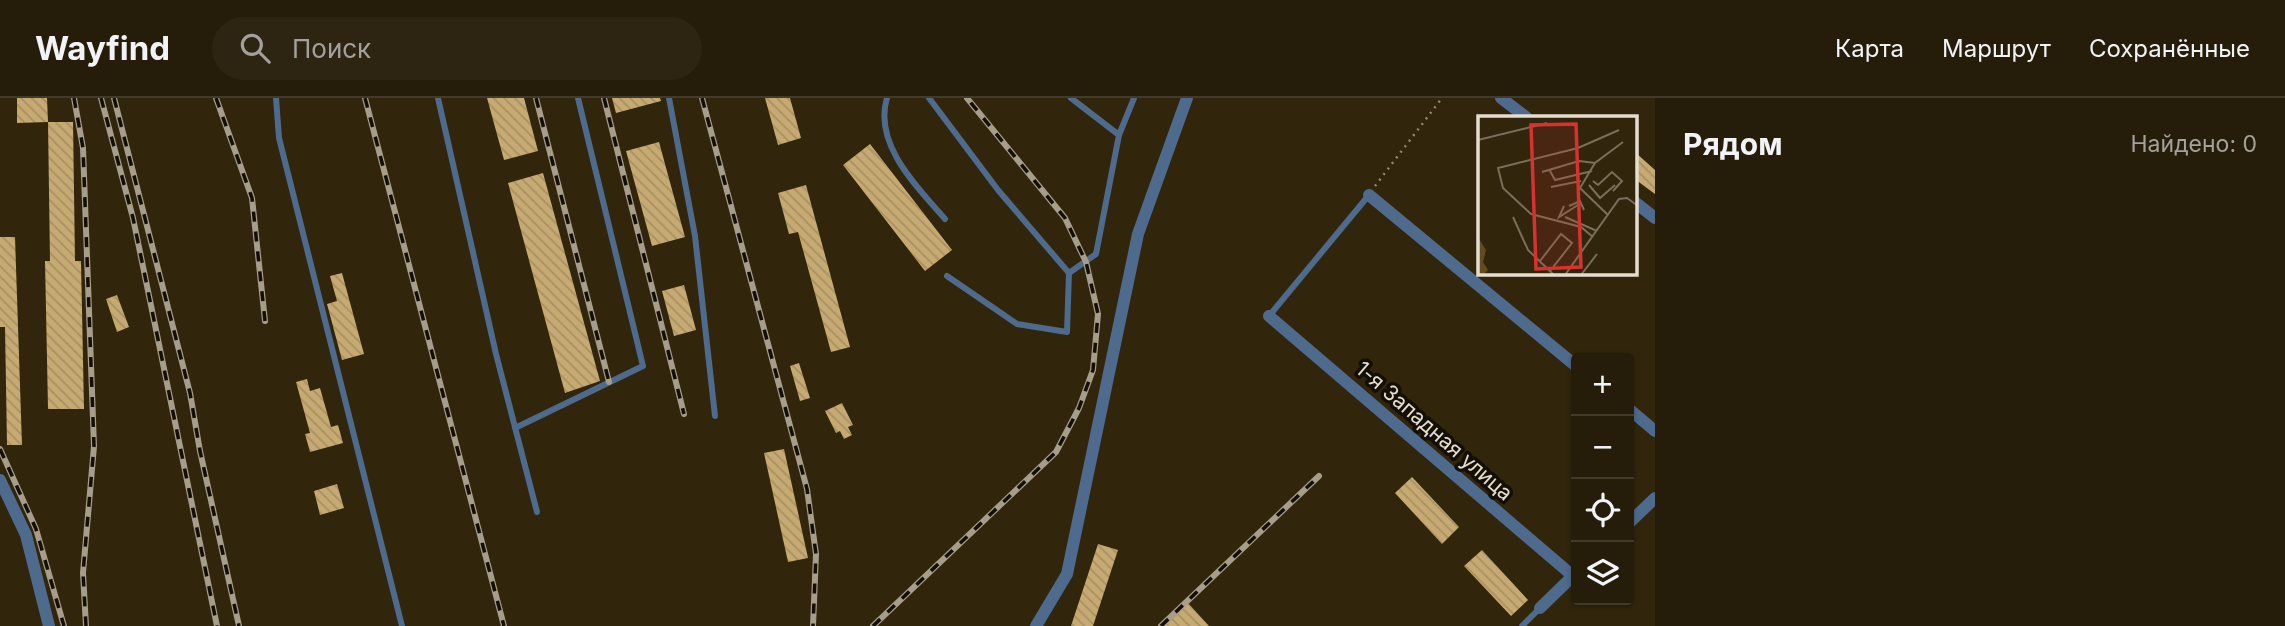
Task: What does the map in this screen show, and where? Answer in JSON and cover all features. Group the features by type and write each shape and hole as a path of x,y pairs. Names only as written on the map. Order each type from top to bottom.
{"street":[{"path":"1036,626 1067,574 1139,234 1187,98"},
{"path":"1501,98 1525,116"},
{"path":"1369,195 1571,362"},
{"path":"1638,205 1655,218"},
{"name":"1-я Западная улица","path":"1269,316 1571,572"},
{"path":"1634,413 1655,431"},
{"path":"0,480 26,535 49,626"},
{"path":"1634,518 1655,498"},
{"path":"1540,608 1571,579"}],"lane":[{"path":"276,98 279,138 402,626"},
{"path":"438,98 537,512"},
{"path":"515,428 643,366 578,98"},
{"path":"669,98 695,236 715,416"},
{"path":"887,98 882,116 901,168 945,219"},
{"path":"929,98 999,190 1069,273 1067,332 1017,324 947,276"},
{"path":"1071,98 1119,135"},
{"path":"1069,273 1096,254 1119,135 1134,98"},
{"path":"1269,316 1369,195"},
{"path":"1522,626 1540,608"}],"path":[{"path":"1369,195 1442,98"}],"building":[{"path":"17,98 47,98 48,122 17,123"},
{"path":"487,98 524,98 538,151 504,160"},
{"path":"612,98 660,98 661,101 616,113"},
{"path":"765,98 790,98 801,138 778,145"},
{"path":"48,122 73,122 75,261 81,261 84,409 48,409 45,261 50,261"},
{"path":"659,142 685,237 652,246 626,151"},
{"path":"870,144 952,250 925,271 843,165"},
{"path":"1638,155 1655,170 1655,194 1638,181"},
{"path":"543,173 600,381 565,393 508,183"},
{"path":"806,185 850,347 831,352 798,232 789,234 778,193"},
{"path":"0,237 15,237 22,445 7,445 5,327 0,327"},
{"path":"342,273 364,354 342,360 327,304 337,301 330,276"},
{"path":"684,285 696,330 674,336 662,291"},
{"path":"117,295 129,327 117,332 106,299"},
{"path":"799,363 810,398 800,401 790,366"},
{"path":"307,379 310,391 320,388 331,427 338,425 343,443 310,452 305,434 310,433 296,382"},
{"path":"842,403 853,425 848,427 852,435 844,439 840,431 836,433 825,411"},
{"path":"784,449 808,558 788,562 764,453"},
{"path":"1412,477 1459,527 1442,544 1395,493"},
{"path":"337,484 344,508 320,515 314,491"},
{"path":"1098,544 1118,550 1093,626 1071,626"},
{"path":"1482,550 1528,600 1511,616 1464,566"},
{"path":"1188,603 1209,626 1164,626"}],"railway":[{"path":"74,98 83,148 94,446 83,573 86,626"},
{"path":"101,98 133,218 217,626"},
{"path":"114,98 190,393 200,451 239,626"},
{"path":"216,98 252,198 265,321"},
{"path":"365,98 504,626"},
{"path":"536,98 609,382"},
{"path":"604,98 684,414"},
{"path":"702,98 807,489 816,554 813,626"},
{"path":"873,626 1056,452 1079,408 1093,370 1098,314 1086,262 1065,218 967,98"},
{"path":"0,449 36,529 64,626"},
{"path":"1161,626 1319,476"}]}
